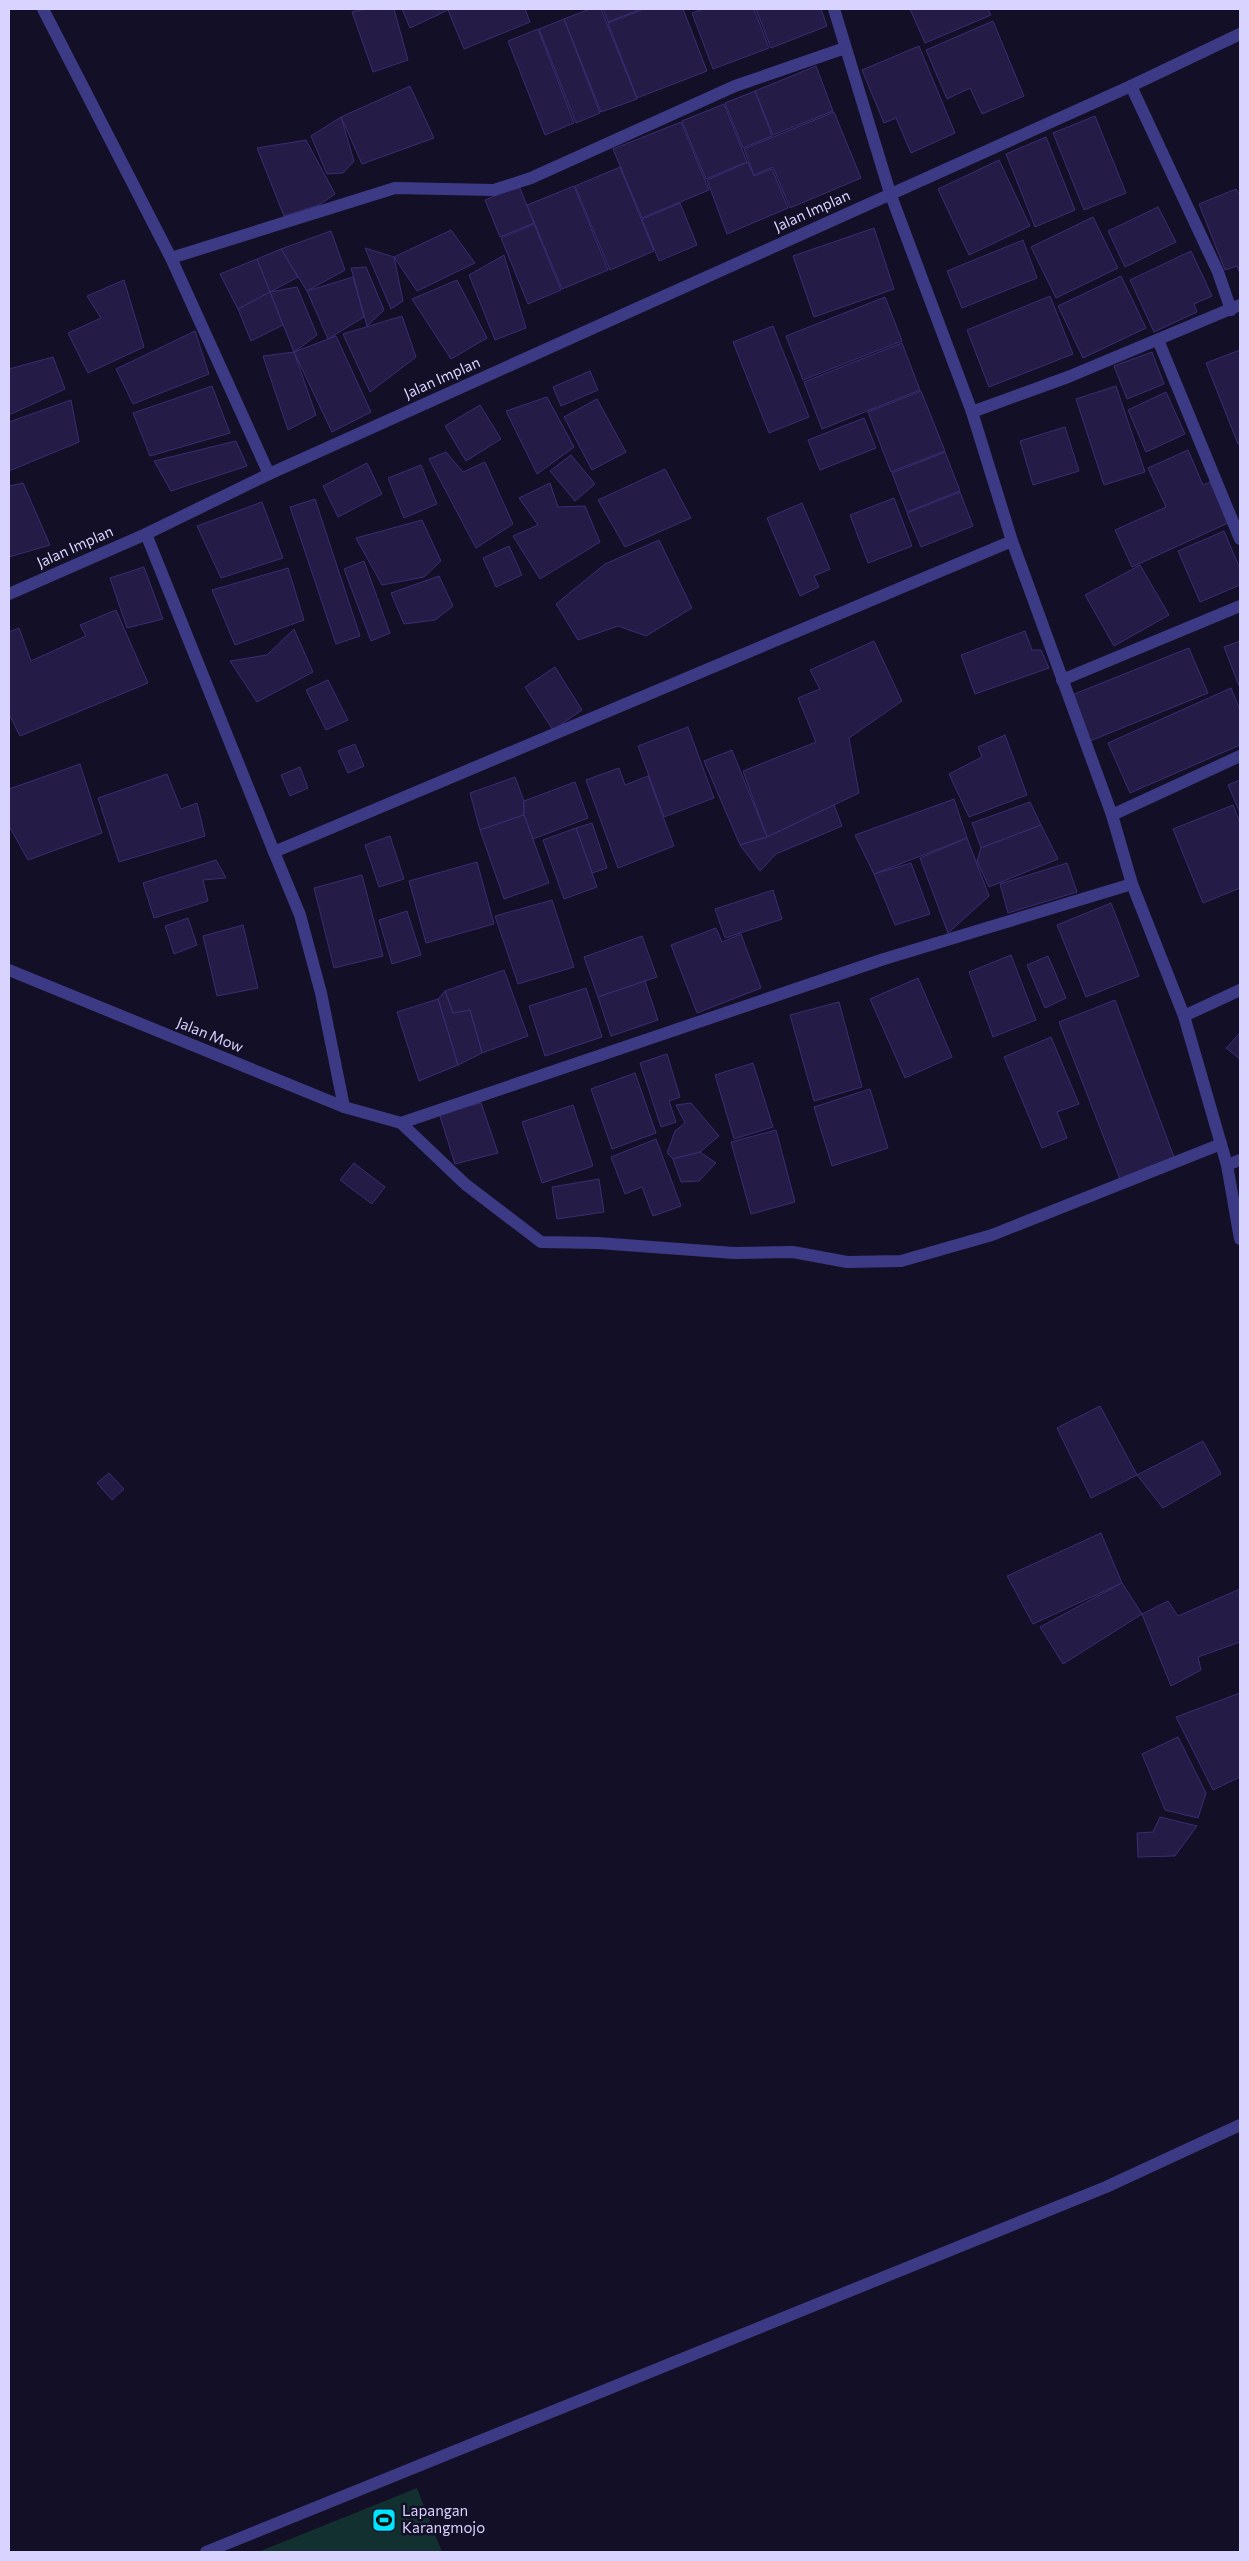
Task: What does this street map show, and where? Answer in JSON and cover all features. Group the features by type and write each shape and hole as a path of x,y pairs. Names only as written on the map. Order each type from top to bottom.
{"street":[{"path":"43,9 171,258 269,474"},
{"path":"834,9 890,193 972,412 1012,541 1112,815 1132,884 1184,1016 1222,1144 1240,1239"},
{"name":"Jalan Implan","path":"9,594 146,534 269,474 1131,86 1240,34"},
{"path":"171,258 395,188 494,190 531,178 734,86 845,48"},
{"path":"972,412 1068,376 1236,307 1131,86"},
{"path":"1158,340 1240,540"},
{"path":"146,534 300,915 321,993 344,1107"},
{"path":"274,852 1012,541"},
{"path":"1062,680 1240,606"},
{"path":"1112,815 1240,756"},
{"path":"1132,884 884,960 401,1123 465,1184 542,1242 734,1253 793,1252 848,1262 901,1262 992,1234 1222,1144"},
{"name":"Jalan Mow","path":"9,970 344,1107 401,1123"},
{"path":"1184,1016 1240,990"},
{"path":"1227,1165 1240,1160"},
{"path":"206,2552 1106,2187 1240,2125"}],"green space":[{"name":"Lapangan Karangmojo","path":"417,2488 442,2552 258,2552"}],"building":[{"path":"366,9 394,9 408,60 373,72 352,12"},
{"path":"402,9 448,9 448,10 410,28"},
{"path":"525,9 530,22 464,49 448,10"},
{"path":"590,9 601,9 637,99 601,112 564,19"},
{"path":"603,9 641,9 608,22"},
{"path":"644,9 683,9 707,71 637,98 608,23"},
{"path":"703,9 754,9 769,48 713,69 692,13"},
{"path":"756,9 821,9 827,26 771,48"},
{"path":"910,9 988,9 991,15 925,43"},
{"path":"564,19 600,113 576,123 539,29"},
{"path":"993,21 1024,96 982,114 970,88 947,99 926,50"},
{"path":"538,29 574,123 545,135 508,41"},
{"path":"919,46 955,133 911,153 896,118 884,123 862,70"},
{"path":"816,66 833,111 773,135 755,91"},
{"path":"410,86 434,138 362,164 341,117"},
{"path":"755,91 772,136 743,148 725,103"},
{"path":"724,104 747,162 706,179 682,121"},
{"path":"834,112 861,178 790,208 773,167 754,175 744,149"},
{"path":"1095,116 1126,193 1084,210 1053,133"},
{"path":"341,117 354,161 343,173 327,174 311,136"},
{"path":"681,122 709,190 642,218 613,149"},
{"path":"1046,137 1075,210 1035,227 1006,154"},
{"path":"306,140 335,194 319,205 284,216 257,148"},
{"path":"999,160 1030,226 969,255 938,189"},
{"path":"748,162 754,176 772,169 788,208 727,234 707,180"},
{"path":"620,167 654,251 610,270 575,186"},
{"path":"519,186 534,223 500,237 485,200"},
{"path":"574,186 608,270 562,289 527,205"},
{"path":"1236,189 1240,196 1240,274 1237,266 1225,270 1199,204"},
{"path":"680,203 697,245 659,261 642,219"},
{"path":"1158,207 1176,242 1125,267 1108,231"},
{"path":"1093,217 1118,268 1056,298 1031,247"},
{"path":"534,224 561,290 528,304 501,238"},
{"path":"874,228 894,289 814,317 793,256"},
{"path":"451,230 475,263 417,291 394,257"},
{"path":"331,231 345,270 307,291 281,249"},
{"path":"1023,240 1037,278 962,308 947,271"},
{"path":"365,248 394,257 403,301 391,309"},
{"path":"281,249 298,277 270,292 257,259"},
{"path":"1191,251 1212,296 1194,304 1197,312 1154,332 1130,280"},
{"path":"504,255 526,328 495,340 469,275"},
{"path":"257,259 270,292 238,309 220,274"},
{"path":"366,267 384,310 367,326 351,268"},
{"path":"1121,276 1146,328 1083,358 1058,306"},
{"path":"353,277 364,317 328,339 307,291"},
{"path":"124,280 144,347 88,373 68,333 101,318 87,296"},
{"path":"457,280 487,338 451,359 412,299"},
{"path":"297,287 317,335 294,352 270,292"},
{"path":"270,292 283,325 251,341 238,309"},
{"path":"1050,296 1073,354 989,387 967,330"},
{"path":"885,297 902,341 803,380 786,336"},
{"path":"402,316 416,357 370,392 343,334"},
{"path":"773,326 809,417 769,433 733,342"},
{"path":"195,331 209,374 133,404 116,369"},
{"path":"336,336 371,412 332,432 294,352"},
{"path":"902,343 920,390 822,429 804,382"},
{"path":"1240,350 1240,443 1238,444 1206,363"},
{"path":"294,352 316,415 288,430 263,356"},
{"path":"1152,352 1164,384 1127,399 1114,366"},
{"path":"53,357 65,389 9,415 9,369"},
{"path":"590,371 598,390 561,406 553,387"},
{"path":"212,386 230,433 150,456 133,413"},
{"path":"1116,386 1145,472 1104,485 1076,399"},
{"path":"921,391 945,451 891,472 868,412"},
{"path":"1166,392 1185,434 1146,452 1128,410"},
{"path":"547,397 574,447 537,474 506,411"},
{"path":"597,399 626,452 592,470 564,417"},
{"path":"71,400 79,442 9,471 9,422"},
{"path":"480,405 501,439 466,461 445,426"},
{"path":"864,418 876,448 820,470 808,440"},
{"path":"1065,427 1079,471 1033,485 1020,441"},
{"path":"236,441 247,466 171,491 154,461"},
{"path":"1188,450 1203,485 1210,482 1228,523 1132,567 1115,530 1166,507 1148,468"},
{"path":"446,452 463,472 485,462 513,524 476,548 429,459"},
{"path":"945,452 960,491 907,512 892,473"},
{"path":"571,455 595,484 575,501 550,471"},
{"path":"367,463 382,494 338,517 323,486"},
{"path":"421,465 437,504 404,518 388,478"},
{"path":"665,469 691,518 625,547 598,500"},
{"path":"23,483 50,545 9,557 9,486"},
{"path":"550,483 558,507 585,506 600,542 540,579 513,536 538,525 519,498"},
{"path":"960,492 973,526 921,547 907,513"},
{"path":"894,498 912,546 868,563 850,515"},
{"path":"315,499 360,636 336,644 290,507"},
{"path":"262,502 283,558 221,578 197,526"},
{"path":"802,503 830,569 814,576 819,587 800,596 767,518"},
{"path":"422,520 441,561 424,577 382,585 356,538"},
{"path":"1224,531 1240,569 1240,585 1200,602 1178,551"},
{"path":"659,540 692,608 646,636 618,626 578,640 556,604 605,564"},
{"path":"509,546 522,575 496,587 483,558"},
{"path":"364,561 390,633 371,641 344,569"},
{"path":"1140,565 1169,615 1114,646 1085,595"},
{"path":"144,567 163,619 127,628 110,578"},
{"path":"288,568 304,620 235,645 212,590"},
{"path":"439,576 453,606 435,620 404,624 391,593"},
{"path":"116,610 148,683 20,736 9,714 9,632 19,628 31,661 86,636 80,625"},
{"path":"294,629 313,672 257,702 230,661 267,655"},
{"path":"1025,631 1032,650 1041,650 1049,668 975,694 961,655"},
{"path":"874,641 902,701 849,738 859,793 767,837 743,771 816,742 798,698 820,689 810,670"},
{"path":"1240,641 1240,686 1239,686 1224,647"},
{"path":"1189,648 1208,693 1090,741 1072,695"},
{"path":"555,667 582,710 553,730 525,687"},
{"path":"328,680 348,720 326,730 306,690"},
{"path":"1231,688 1240,710 1240,745 1130,793 1108,743"},
{"path":"688,727 714,798 664,817 638,746"},
{"path":"1005,735 1027,795 969,817 949,774 982,757 978,747"},
{"path":"355,744 364,766 348,773 338,751"},
{"path":"732,750 767,837 740,845 704,761"},
{"path":"80,764 102,833 28,860 9,826 9,789"},
{"path":"300,767 308,788 290,796 281,775"},
{"path":"619,768 625,785 648,776 674,846 618,868 586,780"},
{"path":"167,774 181,809 197,803 205,836 119,862 98,798"},
{"path":"515,777 524,801 524,815 480,830 470,793"},
{"path":"1240,780 1240,813 1228,785"},
{"path":"575,782 588,818 533,839 524,815 524,801"},
{"path":"954,799 967,838 874,874 855,835"},
{"path":"1030,802 1041,825 981,848 972,823"},
{"path":"834,805 842,826 776,854 760,871 740,845 767,837"},
{"path":"1233,805 1240,823 1240,888 1203,903 1173,829"},
{"path":"524,815 549,883 504,899 480,830"},
{"path":"592,823 607,868 592,873 576,828"},
{"path":"1041,825 1058,859 989,887 977,861 981,848"},
{"path":"576,828 597,887 564,899 543,840"},
{"path":"390,836 404,879 379,887 365,845"},
{"path":"967,838 989,896 948,933 920,858"},
{"path":"216,860 226,878 203,880 208,901 154,918 143,883"},
{"path":"477,862 494,924 426,943 409,881"},
{"path":"911,863 930,914 895,925 874,874"},
{"path":"1067,863 1077,892 1008,913 1000,884"},
{"path":"362,875 383,956 334,968 314,888"},
{"path":"773,890 782,919 725,938 715,909"},
{"path":"552,900 574,967 518,984 495,916"},
{"path":"1111,903 1139,976 1086,997 1057,925"},
{"path":"407,911 421,955 392,964 379,920"},
{"path":"188,918 197,945 174,954 165,926"},
{"path":"243,925 258,988 217,996 203,936"},
{"path":"716,928 722,942 741,934 761,988 697,1013 671,945"},
{"path":"642,936 657,977 598,997 584,957"},
{"path":"1011,955 1036,1020 993,1037 969,972"},
{"path":"1048,956 1066,998 1045,1008 1027,965"},
{"path":"504,970 528,1036 482,1053 470,1010 453,1013 445,991"},
{"path":"918,978 952,1057 905,1078 870,999"},
{"path":"645,981 658,1020 611,1036 598,997"},
{"path":"586,988 602,1037 545,1056 529,1006"},
{"path":"445,991 453,1013 470,1010 482,1053 458,1065 438,999"},
{"path":"438,999 458,1065 419,1081 397,1012"},
{"path":"1115,1000 1174,1157 1120,1179 1059,1022"},
{"path":"839,1002 862,1087 814,1101 790,1015"},
{"path":"1240,1033 1240,1059 1226,1048"},
{"path":"1051,1037 1079,1104 1057,1112 1067,1138 1042,1148 1004,1057"},
{"path":"667,1054 680,1097 669,1101 676,1122 661,1127 640,1063"},
{"path":"753,1063 773,1127 734,1139 715,1075"},
{"path":"635,1073 656,1133 612,1149 591,1089"},
{"path":"870,1089 888,1148 832,1166 814,1107"},
{"path":"481,1103 498,1153 455,1164 439,1113"},
{"path":"691,1103 719,1136 700,1152 673,1159 667,1153 675,1131 685,1123 676,1105"},
{"path":"573,1105 593,1166 542,1183 522,1122"},
{"path":"776,1130 795,1202 751,1214 731,1142"},
{"path":"656,1139 681,1206 653,1216 642,1187 625,1194 611,1157"},
{"path":"700,1152 716,1163 699,1181 681,1182 673,1159"},
{"path":"354,1163 385,1187 372,1204 340,1180"},
{"path":"599,1179 604,1212 557,1219 552,1187"},
{"path":"1100,1406 1137,1475 1091,1498 1057,1428"},
{"path":"1203,1441 1221,1474 1163,1508 1137,1475"},
{"path":"109,1473 124,1489 112,1500 97,1483"},
{"path":"1101,1533 1122,1583 1033,1624 1007,1576"},
{"path":"1122,1583 1142,1614 1063,1664 1040,1627"},
{"path":"1240,1589 1240,1642 1198,1657 1201,1670 1171,1686 1142,1614 1168,1601 1178,1616"},
{"path":"1240,1693 1240,1777 1213,1790 1176,1717"},
{"path":"1178,1737 1206,1793 1198,1818 1165,1810 1142,1754"},
{"path":"1160,1817 1197,1826 1175,1856 1138,1857 1137,1833 1153,1832"}],"place":[{"name":"Lapangan Karangmojo","path":"384,2520"}]}
